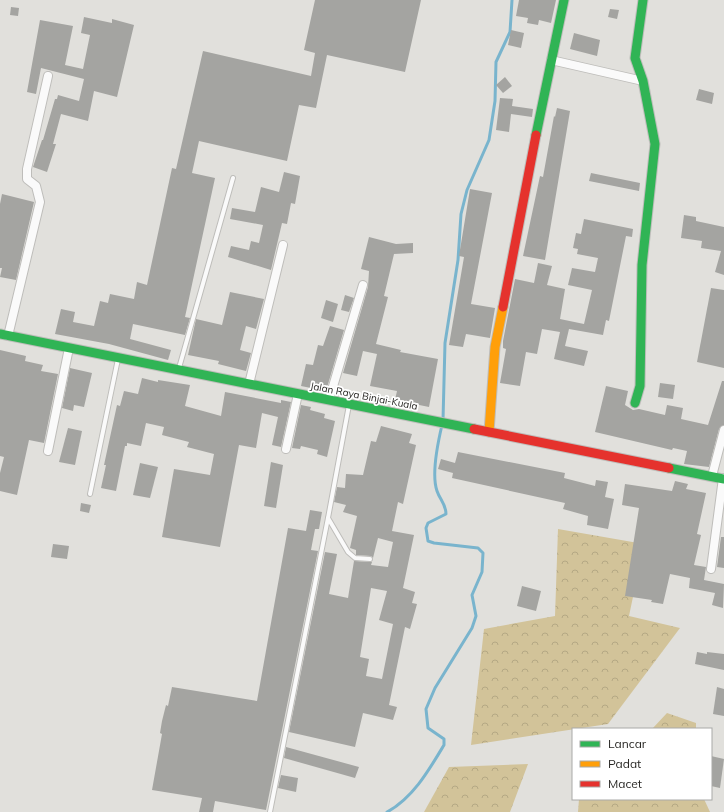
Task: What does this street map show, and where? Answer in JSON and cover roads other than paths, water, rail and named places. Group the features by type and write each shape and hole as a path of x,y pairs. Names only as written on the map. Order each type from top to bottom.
{"street":[{"path":"489,432 495,346 550,60 564,0"},
{"path":"635,403 640,386 642,265 654,144 643,81 636,63 635,54 643,0"},
{"path":"550,60 643,81"},
{"path":"4,335 40,202 36,186 27,179 27,169 48,76"},
{"path":"249,384 283,245"},
{"path":"329,400 363,285"},
{"name":"Jalan Raya Binjai-Kuala","path":"4,335 724,478"},
{"path":"48,451 69,348"},
{"path":"286,449 298,394"},
{"path":"712,476 724,430"},
{"path":"710,569 724,478"}],"lane":[{"path":"178,370 233,178"},
{"path":"90,494 118,358"},
{"path":"270,812 349,404"},
{"path":"328,518 348,552 355,558 370,559"}],"waterway":[{"path":"443,420 445,343 458,260 461,214 467,190 489,140 495,101 496,62 510,32 512,0"},
{"path":"387,812 405,799 420,783 444,745 444,739 428,728 426,709 435,688 472,628 476,616 472,595 482,572 483,553 478,548 428,541 426,528 428,523 446,514 444,505 435,484 436,458 442,425"}]}
